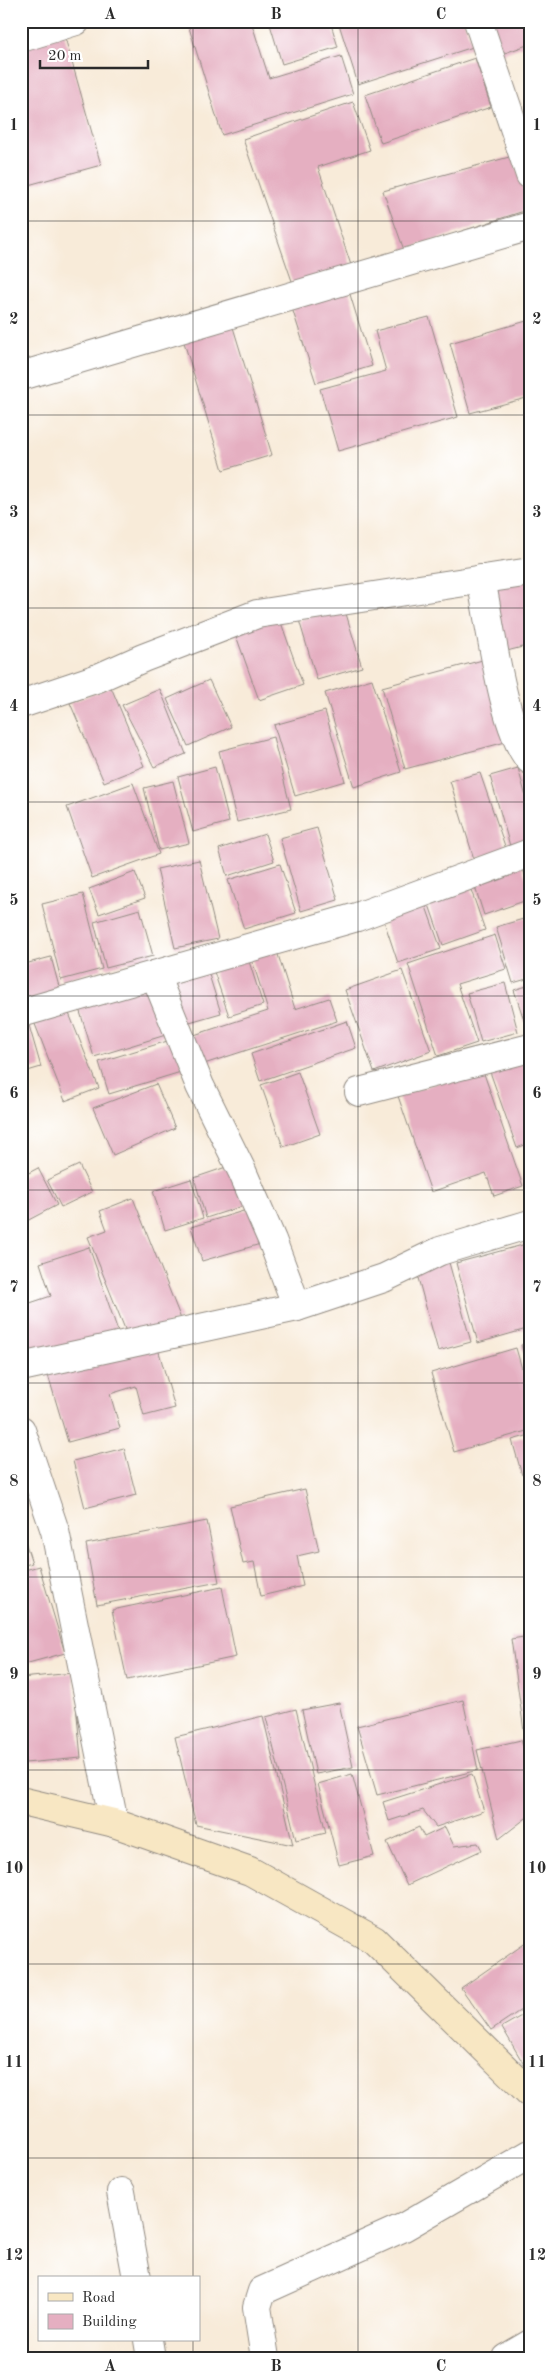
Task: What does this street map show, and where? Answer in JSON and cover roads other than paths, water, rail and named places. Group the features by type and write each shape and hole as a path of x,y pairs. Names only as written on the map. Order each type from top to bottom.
{"street":[{"path":"21,38 76,21"},
{"path":"478,21 530,175"},
{"path":"21,376 530,226"},
{"path":"21,704 98,678 143,658 257,614 530,572"},
{"path":"481,579 506,704 521,750 530,760"},
{"path":"21,1013 357,917 530,853"},
{"path":"155,975 200,1086 242,1171 272,1240 298,1307"},
{"path":"359,1092 530,1048"},
{"path":"21,1367 298,1307 384,1278 440,1251 530,1224"},
{"path":"21,1430 55,1532 114,1823"},
{"path":"21,1801 114,1823 250,1871 374,1940 530,2093"},
{"path":"265,2358 257,2307 262,2290 404,2228 530,2154"},
{"path":"121,2192 136,2276"},
{"path":"148,2342 151,2358"},
{"path":"506,2358 530,2344"}]}
